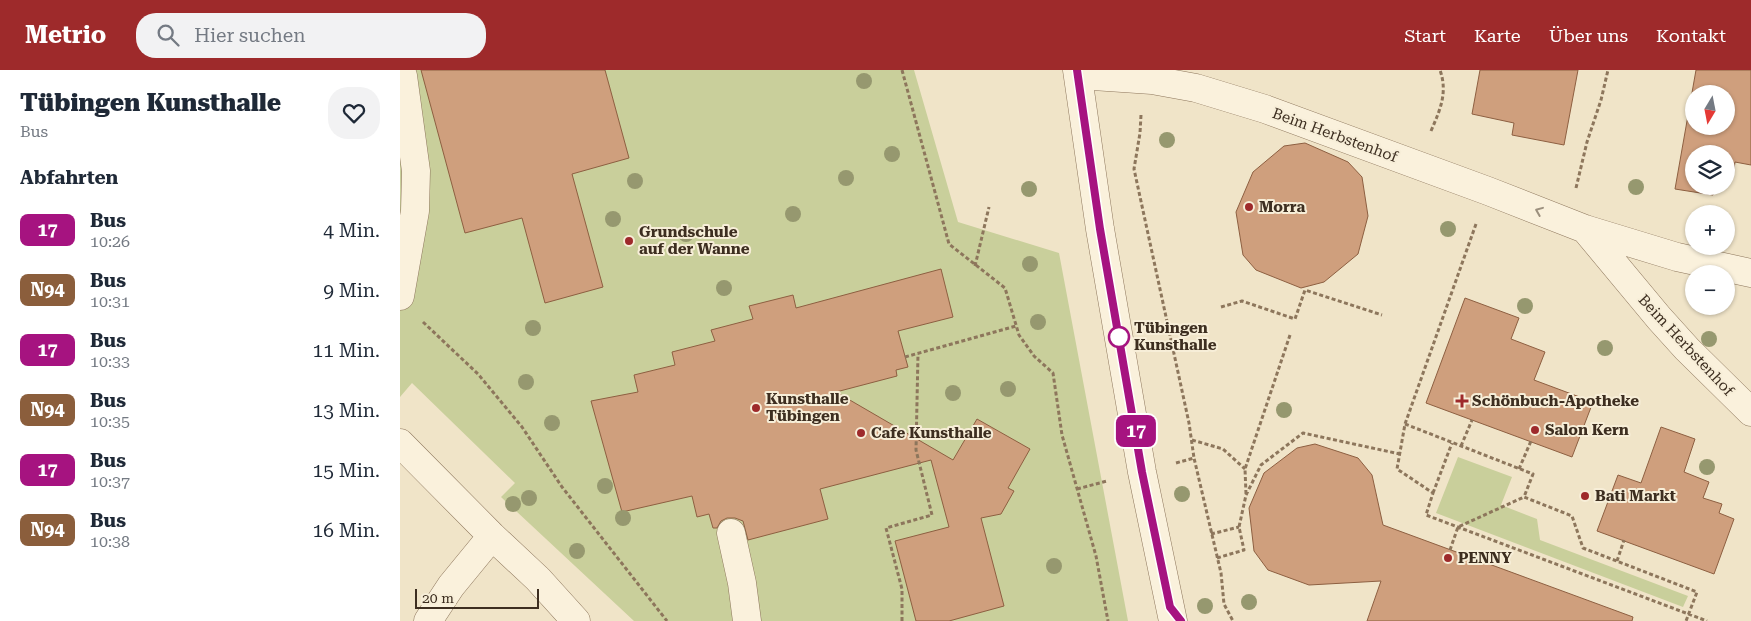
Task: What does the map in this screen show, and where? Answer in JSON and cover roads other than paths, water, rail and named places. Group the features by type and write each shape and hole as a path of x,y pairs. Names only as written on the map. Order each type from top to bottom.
{"street":[{"name":"Beim Herbstenhof","path":"1077,72 1143,79 1196,88 1265,109 1488,191 1576,226 1677,257 1751,273"},
{"path":"1077,72 1100,229 1142,472 1174,616"},
{"path":"400,296 415,211 416,171 403,76"},
{"name":"Beim Herbstenhof","path":"1576,226 1687,349 1751,412"},
{"path":"400,443 492,536 538,579 576,621"},
{"path":"731,533 742,582 747,621"},
{"path":"428,621 451,586 492,536"}],"place":[{"name":"Morra","path":"1249,207"},
{"name":"Grundschule auf der Wanne","path":"629,241"},
{"name":"Tübingen Kunsthalle","path":"1119,337"},
{"name":"Schönbuch-Apotheke","path":"1462,401"},
{"name":"Kunsthalle Tübingen","path":"756,408"},
{"name":"Salon Kern","path":"1535,430"},
{"name":"Cafe Kunsthalle","path":"861,433"},
{"name":"Bati Markt","path":"1585,496"},
{"name":"PENNY","path":"1448,558"}]}
